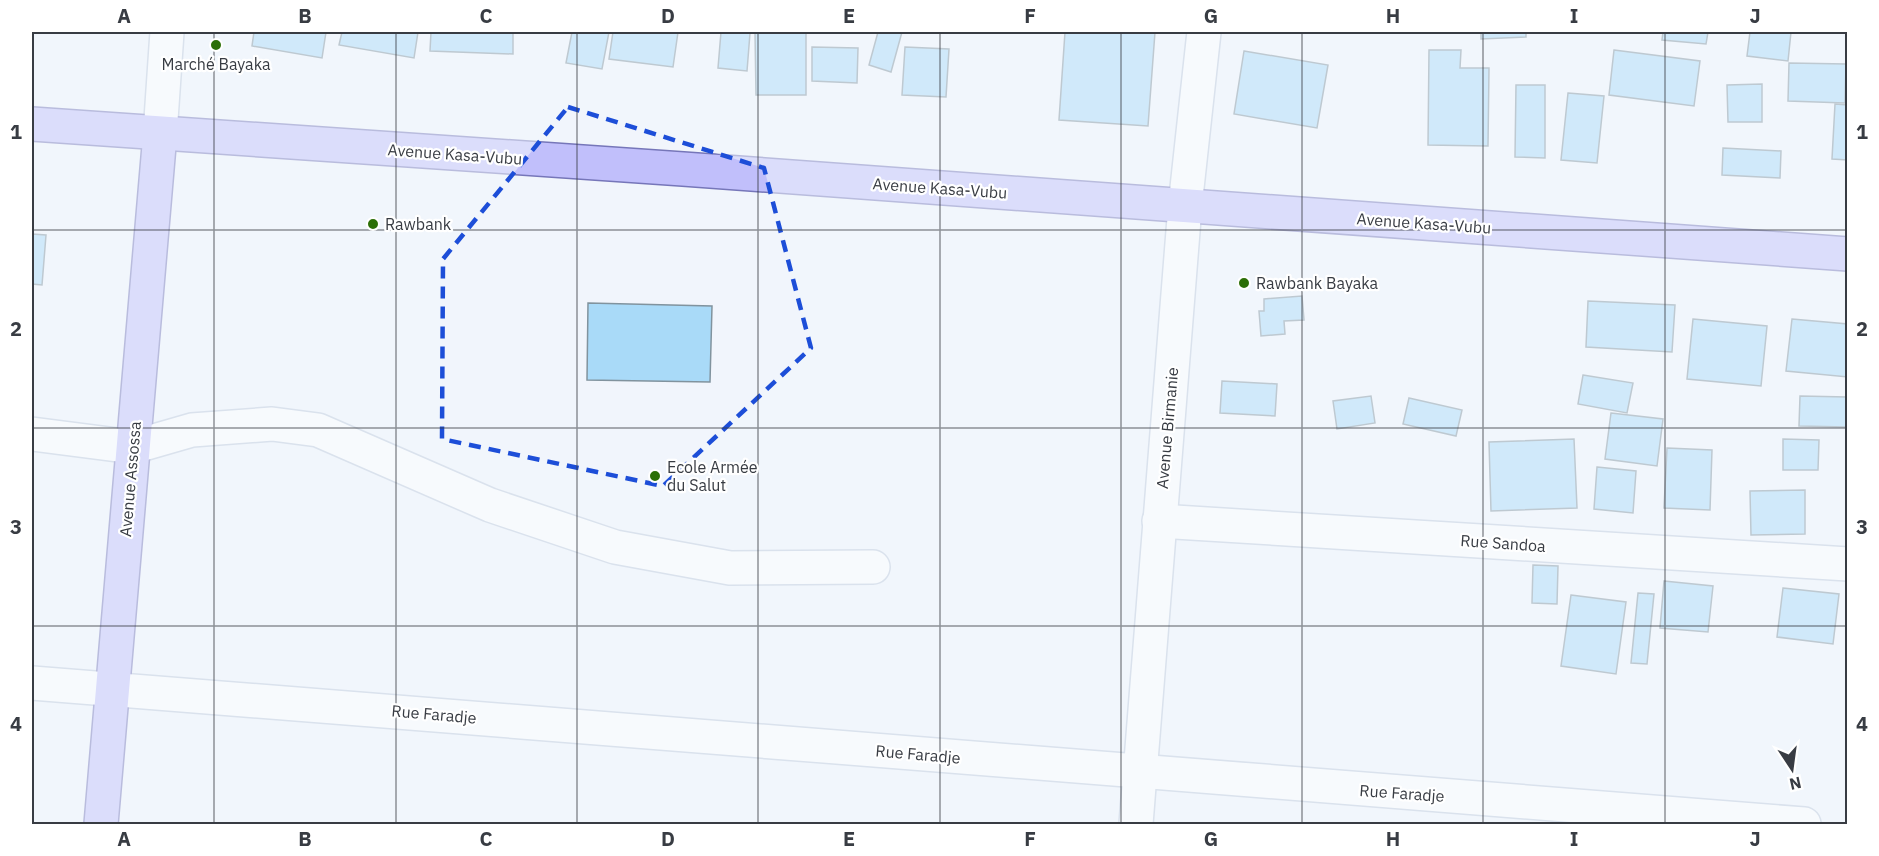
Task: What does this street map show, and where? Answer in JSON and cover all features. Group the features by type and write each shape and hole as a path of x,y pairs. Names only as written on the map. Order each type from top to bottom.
{"main road":[{"name":"Avenue Kasa-Vubu","path":"32,124 1848,254"},
{"name":"Avenue Assossa","path":"101,825 160,134"}],"street":[{"path":"160,134 167,32"},
{"name":"Avenue Birmanie","path":"1136,825 1185,206 1204,32"},
{"path":"32,434 133,447 192,430 272,424 318,430 490,505 615,547 730,568 873,567"},
{"name":"Rue Sandoa","path":"1159,521 1848,564"},
{"name":"Rue Faradje","path":"32,682 1804,825"}],"highlighted area":[{"path":"568,107 764,168 811,348 663,486 442,439 443,259"}],"building":[{"path":"254,32 326,32 322,58 252,46"},
{"path":"342,32 418,32 414,58 339,45"},
{"path":"431,32 513,32 513,54 430,51"},
{"path":"572,32 609,32 602,69 566,63"},
{"path":"613,32 678,32 673,67 609,59"},
{"path":"721,32 750,33 747,71 718,68"},
{"path":"755,32 806,32 806,95 756,95"},
{"path":"878,32 902,32 891,72 869,65"},
{"path":"1065,32 1155,32 1148,126 1059,120"},
{"path":"1481,32 1526,32 1526,37 1481,39"},
{"path":"1663,32 1708,32 1706,44 1662,40"},
{"path":"1750,32 1791,32 1788,61 1747,56"},
{"path":"812,47 858,48 857,83 812,81"},
{"path":"905,47 949,49 946,97 902,95"},
{"path":"1429,50 1461,50 1460,68 1489,68 1488,146 1428,145"},
{"path":"1614,50 1700,61 1694,106 1609,95"},
{"path":"1244,51 1328,65 1317,128 1234,114"},
{"path":"1789,63 1846,64 1845,103 1788,101"},
{"path":"1762,84 1762,122 1728,122 1727,85"},
{"path":"1516,85 1545,85 1545,158 1515,157"},
{"path":"1568,93 1604,96 1597,163 1561,160"},
{"path":"1835,104 1848,105 1848,160 1832,159"},
{"path":"1723,148 1781,151 1780,178 1722,175"},
{"path":"32,234 46,235 42,285 32,284"},
{"path":"1302,296 1304,320 1284,321 1285,334 1261,336 1259,311 1264,311 1264,299"},
{"path":"1588,301 1675,305 1672,352 1586,347"},
{"path":"588,303 712,306 710,382 587,380"},
{"path":"1693,319 1767,326 1761,386 1687,379"},
{"path":"1792,319 1848,324 1848,377 1786,371"},
{"path":"1583,375 1633,383 1627,413 1578,404"},
{"path":"1222,381 1277,384 1275,416 1220,413"},
{"path":"1371,396 1375,423 1337,429 1333,401"},
{"path":"1800,396 1847,397 1847,427 1799,426"},
{"path":"1409,398 1462,410 1456,436 1403,424"},
{"path":"1611,413 1663,419 1657,466 1605,459"},
{"path":"1574,439 1577,508 1491,511 1489,442"},
{"path":"1783,439 1819,440 1818,470 1783,470"},
{"path":"1667,448 1712,450 1710,510 1664,508"},
{"path":"1597,467 1636,471 1633,513 1594,509"},
{"path":"1805,490 1805,534 1751,535 1750,491"},
{"path":"1533,565 1558,566 1557,604 1532,603"},
{"path":"1664,581 1713,586 1708,632 1660,628"},
{"path":"1783,588 1839,594 1833,644 1777,637"},
{"path":"1638,593 1654,594 1647,664 1631,663"},
{"path":"1571,595 1626,602 1616,674 1561,666"}],"place":[{"name":"Marché Bayaka","path":"216,45"},
{"name":"Rawbank","path":"373,224"},
{"name":"Rawbank Bayaka","path":"1244,283"},
{"name":"Ecole Armée du Salut","path":"655,476"}]}
